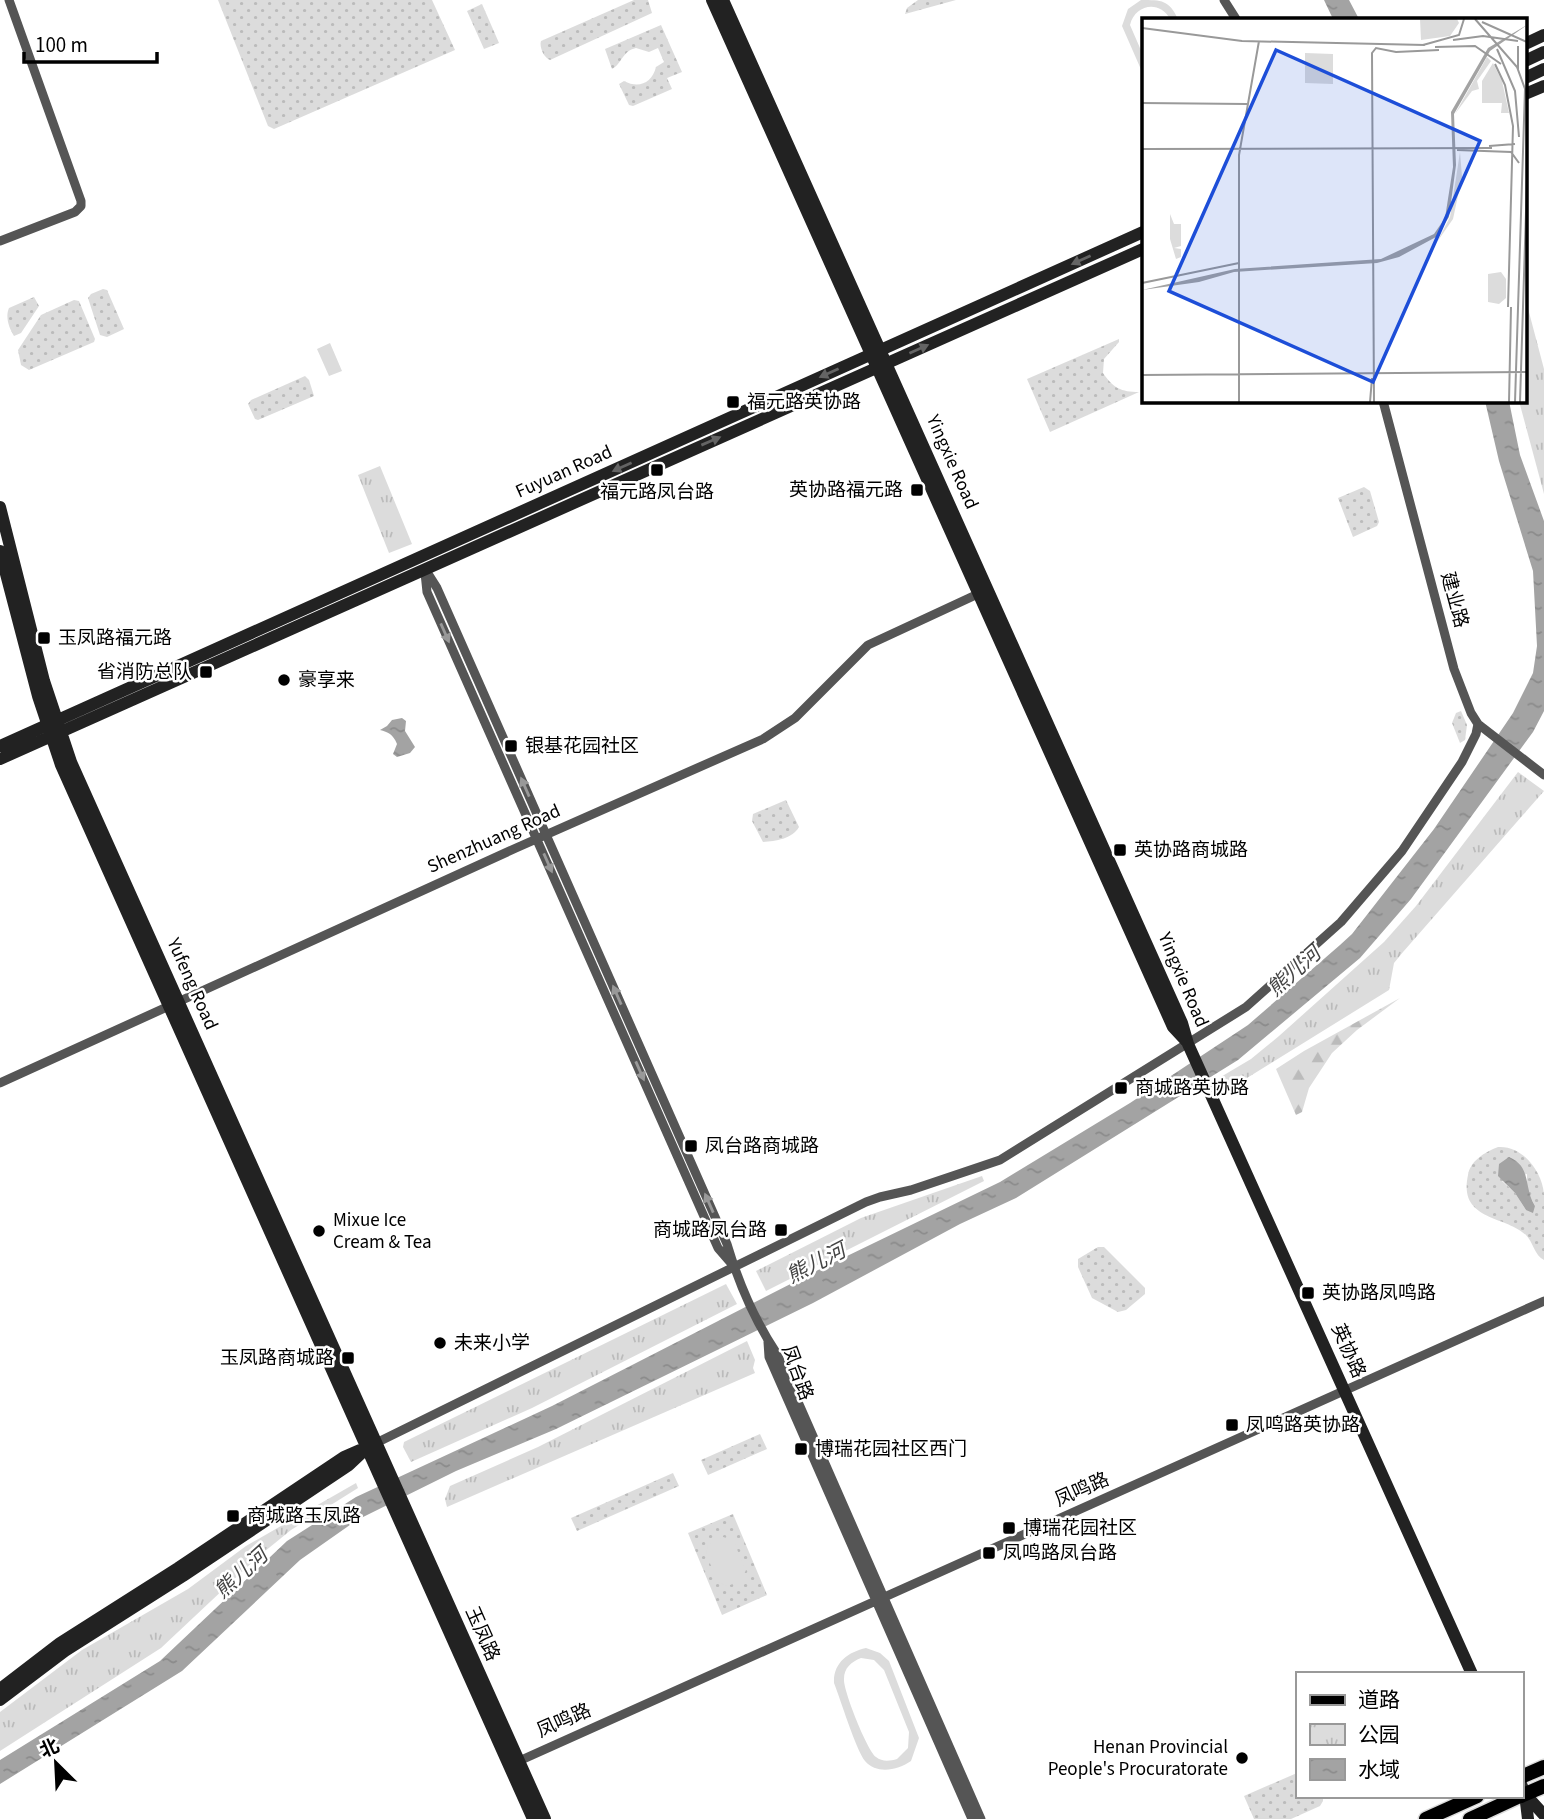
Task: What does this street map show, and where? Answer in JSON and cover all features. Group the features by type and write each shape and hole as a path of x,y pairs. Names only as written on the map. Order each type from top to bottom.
{"main road":[{"path":"1523,1776 1544,1767"},
{"path":"1523,1792 1544,1786"},
{"path":"1426,1819 1473,1798"},
{"path":"1470,1819 1510,1798"}],"street":[{"path":"0,241 75,212 81,201 9,0"},
{"name":"Yingxie Road","path":"712,0 876,351"},
{"name":"Yingxie Road","path":"723,0 980,593 1173,1027 1190,1047"},
{"path":"1224,0 1235,18"},
{"path":"1526,44 1544,35"},
{"path":"1526,61 1544,52"},
{"path":"1526,78 1544,69"},
{"path":"1526,94 1544,86"},
{"name":"Fuyuan Road","path":"0,758 53,729 876,351 1142,232"},
{"name":"Fuyuan Road","path":"0,746 53,729 425,569 1142,249"},
{"name":"Yingxie Road","path":"882,366 1076,783 1182,1023 1190,1047"},
{"name":"建业路","path":"1383,402 1454,669 1471,713 1478,723 1544,775"},
{"name":"Yufeng Road","path":"0,507 53,729"},
{"name":"Yufeng Road","path":"0,551 53,729 77,774 174,1004 381,1467"},
{"name":"凤台路","path":"425,569 428,592 541,837 718,1248 734,1267 768,1341 769,1357 982,1819"},
{"name":"Shenzhuang Road","path":"0,1083 541,837 764,739 795,718 868,645 980,593"},
{"path":"0,1689 60,1643 344,1457 502,1383 866,1202 1000,1160 1190,1047 1245,1007 1341,922 1416,830 1462,762 1476,734 1478,723"},
{"name":"英协路","path":"1190,1047 1471,1672"},
{"name":"凤鸣路","path":"519,1761 1544,1301"},
{"path":"0,1700 65,1651 339,1472 372,1445"},
{"name":"玉凤路","path":"381,1467 533,1819"},
{"name":"玉凤路","path":"402,1514 545,1819"},
{"name":"凤台路","path":"879,1599 972,1819"},
{"path":"1523,1793 1544,1815"},
{"path":"1523,1796 1528,1819"}],"green space":[{"path":"218,0 432,0 455,50 274,129 268,126"},
{"path":"634,0 648,0 652,13 550,60 544,55 541,41"},
{"path":"918,0 956,0 905,14 907,8"},
{"path":"1141,0 1154,0 1168,5 1177,18 1169,18 1160,9 1148,7 1133,18 1130,25 1142,53 1142,72 1122,26 1128,9"},
{"path":"482,4 499,43 484,49 467,11"},
{"path":"661,25 682,72 667,78 672,89 633,106 629,105 619,84 624,81 640,84 648,81 656,67 664,62 658,48 649,52 636,48 631,50 612,69 605,49"},
{"path":"103,289 107,290 124,329 107,337 100,335 88,298"},
{"path":"34,297 39,306 21,333 14,336 8,322 9,308"},
{"path":"74,300 79,301 94,342 29,370 21,365 18,350 41,315"},
{"path":"1526,301 1544,369 1544,494 1519,402 1526,402"},
{"path":"1119,339 1104,359 1103,373 1118,388 1139,392 1050,432 1027,379"},
{"path":"330,343 342,371 329,376 317,349"},
{"path":"305,376 314,396 255,419 248,404 251,400"},
{"path":"380,466 412,544 389,553 358,475"},
{"path":"1364,487 1370,491 1379,522 1377,526 1353,537 1338,498"},
{"path":"1461,711 1467,725 1465,740 1460,743 1452,723 1456,713"},
{"path":"1518,772 1544,791 1394,963 1389,990 1226,1091 1219,1078 1251,1059 1279,1036 1384,942 1416,906"},
{"path":"786,800 799,827 788,837 763,842 752,821 753,814"},
{"path":"1400,998 1357,1030 1332,1053 1309,1088 1302,1112 1296,1115 1276,1069"},
{"path":"1498,1147 1515,1150 1535,1168 1544,1194 1544,1260 1526,1235 1485,1215 1470,1201 1467,1190 1469,1170 1479,1158","holes":["1527,1174 1527,1190 1535,1206 1526,1210 1515,1193 1502,1181"]},
{"path":"982,1176 984,1181 766,1291 756,1271 861,1218"},
{"path":"1098,1247 1104,1247 1145,1288 1145,1294 1126,1310 1118,1312 1092,1298 1078,1267 1078,1259"},
{"path":"726,1284 737,1304 532,1408 411,1462 403,1447 404,1442"},
{"path":"747,1341 755,1360 755,1373 447,1507 445,1499 450,1486 538,1447"},
{"path":"760,1434 767,1449 708,1475 701,1460"},
{"path":"673,1473 679,1486 577,1531 571,1518"},
{"path":"356,1483 358,1488 291,1530 259,1556 161,1648 0,1751 0,1712 82,1650 188,1589 246,1546"},
{"path":"733,1514 767,1595 722,1615 688,1533"},
{"path":"723,1537 733,1540 746,1570 741,1581 727,1586 718,1582 706,1554 708,1545"},
{"path":"866,1648 880,1653 889,1661 919,1738 911,1761 900,1767 881,1770 865,1761 834,1683 839,1664","holes":["861,1658 874,1660 884,1670 909,1732 908,1748 897,1759 886,1761 876,1757 867,1743 847,1695 844,1679 851,1664"]},
{"path":"1296,1773 1296,1798 1323,1798 1323,1801 1320,1806 1291,1819 1254,1819 1244,1796"}],"water":[{"path":"1324,0 1349,0 1358,18 1333,18"},
{"path":"1485,402 1509,402 1520,455 1544,521 1544,711 1533,732 1411,899 1360,958 1238,1060 1016,1198 960,1224 813,1303 556,1429 456,1471 357,1520 300,1560 182,1671 0,1784 0,1760 160,1661 287,1541 356,1497 552,1406 814,1272 1000,1182 1130,1103 1248,1025 1352,934 1434,829 1513,713 1533,673 1537,646 1533,571 1499,461"},
{"path":"402,718 406,721 405,731 415,747 410,753 397,757 393,754 397,744 394,738 380,730 392,720"},
{"path":"1509,1157 1521,1166 1524,1172 1535,1206 1533,1213 1526,1210 1515,1193 1498,1176 1499,1164"}],"place":[{"name":"福元路英协路","path":"733,402"},
{"name":"福元路凤台路","path":"657,470"},
{"name":"英协路福元路","path":"917,490"},
{"name":"玉凤路福元路","path":"44,638"},
{"name":"省消防总队","path":"206,672"},
{"name":"豪享来","path":"284,680"},
{"name":"银基花园社区","path":"511,746"},
{"name":"英协路商城路","path":"1120,850"},
{"name":"商城路英协路","path":"1121,1088"},
{"name":"凤台路商城路","path":"691,1146"},
{"name":"商城路凤台路","path":"781,1230"},
{"name":"Mixue Ice Cream & Tea","path":"319,1231"},
{"name":"英协路凤鸣路","path":"1308,1293"},
{"name":"未来小学","path":"440,1343"},
{"name":"玉凤路商城路","path":"348,1358"},
{"name":"凤鸣路英协路","path":"1232,1425"},
{"name":"博瑞花园社区西门","path":"801,1449"},
{"name":"商城路玉凤路","path":"233,1516"},
{"name":"博瑞花园社区","path":"1009,1528"},
{"name":"凤鸣路凤台路","path":"989,1553"},
{"name":"Henan Provincial People's Procuratorate","path":"1242,1758"}],"water label":[{"name":"熊儿河","path":"1294,971"},
{"name":"熊儿河","path":"816,1263"},
{"name":"熊儿河","path":"241,1573"}]}
